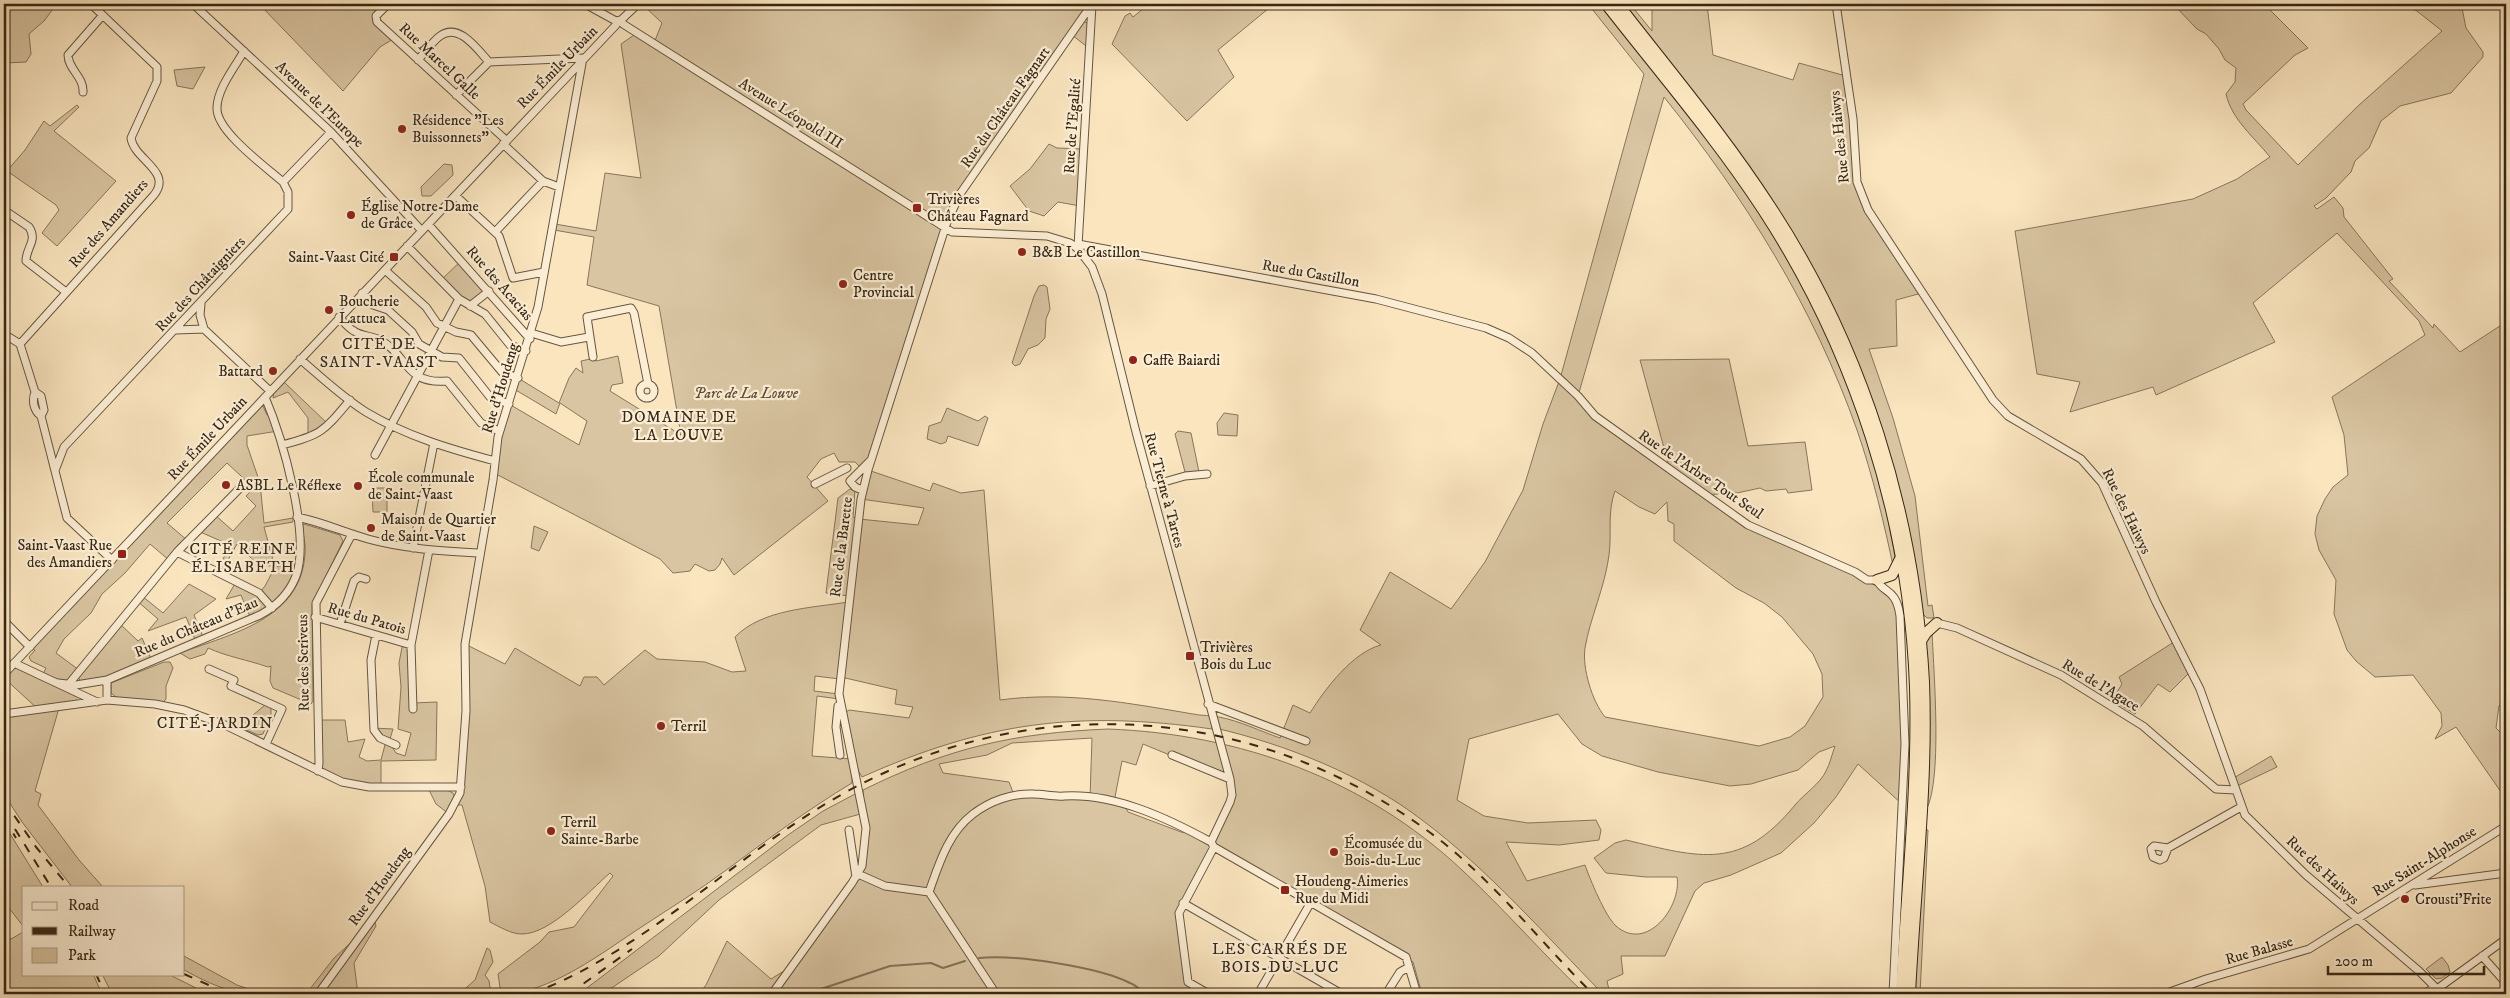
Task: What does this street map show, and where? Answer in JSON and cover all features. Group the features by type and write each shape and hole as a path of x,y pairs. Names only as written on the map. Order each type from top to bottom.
{"highway":[{"path":"1606,4 1742,180 1763,210 1802,276 1843,361 1868,428 1883,476 1906,587 1913,659 1916,730 1901,994"},
{"path":"1618,4 1750,176 1795,245 1826,304 1864,389 1890,473 1909,556 1921,641 1924,740 1910,994"},
{"path":"1877,580 1896,572 1901,556"},
{"path":"1877,580 1893,579 1906,587"},
{"path":"1918,615 1937,624"},
{"path":"1921,641 1926,633 1937,624"}],"street":[{"name":"Rue des Amandiers","path":"20,344 154,195 160,183 157,172 134,147 130,138 157,81 157,67 91,4"},
{"name":"Avenue de l'Europe","path":"193,4 331,132 422,231"},
{"name":"Rue Marcel Galle","path":"388,4 376,16 377,22 456,95 544,181"},
{"name":"Avenue Léopold III","path":"585,4 619,23 946,228"},
{"name":"Rue Émile Urbain","path":"4,674 362,293 456,196 583,58 638,4"},
{"name":"Rue du Château Fagnart","path":"946,228 960,194 1092,4"},
{"name":"Rue de l'Egalité","path":"1078,246 1092,4"},
{"name":"Rue des Haiwys","path":"1836,4 1853,119 1857,182 1862,200 1993,400 2008,416 2081,459 2101,482 2156,602 2200,689 2245,815 2306,875 2438,990"},
{"path":"83,92 83,84 69,63 68,55 102,16"},
{"path":"418,60 440,36 452,33 464,36 489,62"},
{"path":"244,52 218,99 216,109 227,131 283,182 331,132"},
{"path":"456,95 489,62 583,58"},
{"name":"Rue d'Houdeng","path":"318,994 450,812 460,790 466,711 465,644 499,431 531,336 583,58"},
{"path":"495,232 544,181 559,187"},
{"name":"Rue des Châtaigniers","path":"56,468 64,448 285,214 288,209 289,198 283,182"},
{"path":"456,196 498,236 513,278 544,272"},
{"path":"4,210 30,227 32,231 33,242 26,261 66,292"},
{"name":"Rue des Acacias","path":"428,224 531,336"},
{"name":"Rue du Castillon","path":"946,228 957,232 1047,236 1078,246 1376,299 1486,328 1509,338 1532,353"},
{"name":"Rue de la Barette","path":"772,994 857,876 866,842 865,819 839,699 862,490 946,228"},
{"path":"407,246 459,299 485,314 510,345 526,352"},
{"name":"Rue Tierne à Tartes","path":"1078,246 1092,267 1100,289 1150,486 1230,780 1232,795 1230,802 1212,845 1183,904"},
{"path":"385,270 426,308 431,318 445,326 471,335 502,372 518,378"},
{"path":"470,306 489,291"},
{"path":"362,293 373,304 388,310 412,332 419,344 442,357 459,358 490,397 509,404"},
{"path":"375,455 416,374 459,299"},
{"path":"200,304 200,315 204,329 267,394"},
{"path":"593,357 586,321 589,315 631,308 634,312 648,384"},
{"path":"339,318 354,331 380,340 389,347 406,367 416,374 428,380 447,381 481,423 499,431"},
{"path":"176,330 204,329"},
{"path":"4,334 20,344 35,392 33,398 37,412 41,416 56,468 67,518 112,560"},
{"path":"531,336 561,342 589,337"},
{"name":"Rue de l'Arbre Tout Seul","path":"1532,353 1600,420 1748,525 1854,572 1867,580 1877,580"},
{"path":"300,359 350,400 391,425 434,443 495,461"},
{"name":"Rue du Château d'Eau","path":"58,683 68,685 106,680 272,608 287,593 297,572 300,546 297,517 282,445 267,394"},
{"path":"282,445 316,435 326,428 350,400"},
{"path":"413,548 434,443"},
{"path":"49,444 57,448 64,448"},
{"path":"862,490 855,487 850,481 871,459"},
{"path":"815,484 847,468"},
{"path":"1150,486 1185,476 1207,474"},
{"path":"68,685 177,552 244,484"},
{"path":"297,517 352,534 413,548 479,553"},
{"name":"Rue des Scriveus","path":"318,771 315,617 318,595 352,534"},
{"path":"413,709 411,645 429,550"},
{"path":"177,552 259,593 272,608"},
{"path":"340,624 354,581 359,577 366,579"},
{"path":"1877,580 1880,585 1891,592 1898,602 1905,744 1893,994"},
{"name":"Rue du Patois","path":"315,617 411,645"},
{"path":"4,622 30,647"},
{"name":"Rue de l'Agace","path":"1937,624 1957,628 2061,675 2143,726 2216,789 2236,790"},
{"path":"376,635 371,660 374,730 380,738 396,745"},
{"path":"14,663 97,702"},
{"path":"209,669 234,680 231,686 282,709 266,744"},
{"path":"106,680 107,700"},
{"path":"839,699 836,727 840,755"},
{"path":"4,714 107,700 140,702 184,710 207,718 266,744 318,771 354,785 460,790"},
{"path":"1208,704 1306,741"},
{"path":"1172,755 1230,780"},
{"path":"929,892 947,845 960,826 973,814 995,801 1014,795 1031,794 1065,796 1070,799 1105,800 1144,810 1180,825 1406,957 1417,994"},
{"path":"2168,848 2241,807"},
{"name":"Rue Saint-Alphonse","path":"2357,920 2506,826"},
{"path":"849,830 857,876 885,886 929,892 996,994"},
{"path":"2410,886 2506,873"},
{"path":"1258,994 1310,902"},
{"path":"1209,994 1188,982 1179,913 1183,904 1342,994"},
{"name":"Rue Balasse","path":"2164,994 2206,979 2302,952 2357,920"},
{"path":"2424,994 2438,990 2506,939"},
{"path":"2482,956 2506,983"},
{"path":"1386,994 1400,972 1409,967"}],"green space":[{"path":"4,4 44,4 53,9 44,21 29,34 31,54 26,62 4,63"},
{"path":"259,4 388,4 376,16 395,38 380,47 343,91"},
{"name":"Parc de La Louve","path":"642,4 1092,4 1084,22 1089,23 1090,49 1072,35 960,195 871,459 862,469 855,462 839,462 834,453 821,459 807,477 828,501 734,575 722,558 715,570 709,571 695,564 690,571 673,573 660,559 494,473 498,434 509,404 579,445 587,421 560,403 556,414 514,389 518,378 559,403 569,378 576,368 583,373 581,361 595,358 596,361 618,356 623,383 612,385 610,391 681,435 659,306 587,285 594,237 554,230 555,224 596,231 605,173 641,178 621,44 637,33 654,43 662,23"},
{"path":"1149,4 1274,4 1218,50 1234,77 1187,121 1112,44 1125,16 1130,13 1133,17"},
{"path":"1588,4 1602,4 1688,113 1743,188 1793,266 1827,332 1857,408 1889,513 1895,556 1894,570 1878,500 1863,447 1840,385 1820,341 1775,256 1749,215 1694,135 1664,97 1578,396 1605,424 1670,470 1640,360 1729,359 1748,446 1805,442 1812,490 1788,493 1786,489 1766,491 1760,488 1737,493 1722,489 1718,494 1706,495 1748,525 1887,589 1900,616 1903,805 1858,764 1836,797 1814,823 1781,853 1731,875 1704,883 1695,891 1665,956 1621,956 1623,974 1607,981 1610,994 1603,994 1493,881 1447,839 1400,804 1350,776 1269,743 1215,728 1211,719 1212,729 1164,723 1118,721 1075,721 1033,725 991,733 950,744 907,758 862,777 852,760 852,783 694,892 575,970 538,987 520,992 501,994 498,974 540,942 549,932 574,927 613,876 610,873 569,910 545,927 533,932 514,933 490,922 485,886 462,805 455,805 449,814 436,804 429,790 443,788 453,793 455,797 460,793 465,644 505,664 515,648 580,686 584,677 597,677 604,685 645,650 657,659 705,662 732,672 746,671 735,637 746,628 773,615 788,611 848,602 849,596 826,593 838,498 850,489 855,490 853,517 918,525 924,508 861,499 868,470 930,491 933,483 961,493 984,490 1000,700 1049,697 1121,702 1196,715 1219,717 1280,738 1293,705 1310,713 1323,693 1350,663 1360,655 1381,645 1360,630 1390,572 1451,609 1485,562 1523,490 1543,424 1560,379 1644,74","holes":["1615,491 1639,507 1655,514 1667,502 1668,521 1674,524 1674,541 1736,588 1764,603 1782,617 1813,654 1822,674 1823,697 1805,726 1790,737 1759,746 1605,717 1592,693 1584,656 1587,637 1607,567 1610,547 1610,515","815,676 840,679 841,677 897,690 895,704 913,707 909,718 849,710 842,715 852,759 812,756 817,696 839,699 839,694 814,691","1558,714 1582,744 1602,756 1658,772 1730,786 1751,784 1798,770 1819,752 1835,746 1827,768 1816,785 1775,826 1756,841 1738,850 1718,854 1698,854 1626,840 1615,843 1594,858 1606,873 1646,877 1677,877 1674,901 1668,912 1650,930 1639,934 1628,933 1616,926 1612,921 1598,897 1585,865 1527,881 1506,842 1559,845 1599,840 1601,830 1596,820 1528,823 1484,816 1457,800 1469,739"]},
{"path":"1621,4 1630,4 1652,31 1652,4 1707,4 1713,55 1793,80 1799,63 1846,76 1859,191 1922,293 1896,300 1897,346 1869,349 1893,418 1915,496 1928,606 1932,605 1934,618 1927,618 1921,612 1828,302"},
{"path":"2173,4 2276,4 2268,8 2308,48 2295,55 2243,104 2246,110 2298,165 2358,106 2442,31 2417,11 2400,4 2456,4 2462,8 2466,28 2483,52 2483,57 2451,93 2400,106 2381,121 2369,148 2355,161 2351,172 2326,198 2314,206 2317,209 2334,197 2343,208 2344,217 2393,279 2389,281 2433,328 2434,324 2460,352 2506,322 2506,700 2499,706 2496,728 2506,738 2506,788 2501,792 2456,727 2435,739 2442,726 2441,713 2413,675 2375,677 2356,661 2347,650 2334,614 2336,580 2319,550 2315,534 2317,516 2325,499 2333,487 2348,475 2344,435 2332,397 2425,335 2419,321 2337,233 2253,303 2275,342 2156,395 2153,387 2070,412 2080,382 2037,374 2015,231 2193,199 2237,179 2270,157 2244,128 2229,103 2226,94 2235,82 2236,68 2225,60 2219,49 2206,34 2197,29"},
{"path":"205,67 193,89 177,86 174,70"},
{"path":"77,105 79,107 54,131 116,181 57,246 42,233 59,210 56,205 7,171 25,150 44,121 50,126"},
{"path":"1049,144 1057,148 1084,149 1080,206 1058,202 1044,216 1029,211 1010,186 1030,169"},
{"path":"444,164 452,165 453,175 431,196 422,196 421,187"},
{"path":"462,260 489,291 470,306 441,280"},
{"path":"1044,285 1047,287 1050,309 1046,319 1045,338 1038,345 1028,349 1020,364 1015,366 1012,363 1034,296 1039,286"},
{"path":"284,382 329,425 308,439 308,418 288,392 273,398 274,392"},
{"path":"259,406 263,406 267,415 272,413 278,431 247,436 247,445 260,483 264,523 293,518 293,522 264,527 275,567 256,563 237,544 223,569 219,567 230,545 198,531 214,514 233,531 256,506 246,496 254,488 227,463 167,523 188,541 170,561 150,544 125,573 102,594 91,613 64,639 56,653 79,670 70,680 63,681 97,702 59,708 35,791 41,794 38,805 79,860 102,886 71,886 22,822 4,794 4,714 39,710 4,678 4,674 14,663 42,676 46,668 31,661 29,657 35,650 30,647"},
{"path":"947,408 978,421 985,416 988,418 978,446 948,436 946,442 941,444 927,439 929,426 941,422"},
{"path":"1224,413 1238,415 1237,436 1218,435 1217,423"},
{"path":"1178,431 1191,433 1199,472 1185,472 1175,434"},
{"path":"372,488 387,488 387,512 373,512"},
{"path":"304,524 340,535 343,541 312,605 313,701 311,704 273,688 270,681 271,666 268,667 208,648 205,654 190,659 180,653 221,639 260,621 278,609 291,594 301,575 305,553 302,526"},
{"path":"534,526 548,532 539,551 531,548"},
{"path":"299,563 287,593 251,619 241,595 226,599 236,582 259,593 275,567"},
{"path":"189,584 216,599 194,615 204,639 196,642 186,617 148,631 158,619 137,601 142,596 163,613"},
{"path":"119,623 138,641 142,638 152,661 107,680 81,682 78,677"},
{"path":"1932,629 1936,754 1930,799 1924,813 1928,676 1926,638"},
{"path":"2177,640 2192,670 2170,692 2158,684 2135,714 2112,700 2122,684 2119,677"},
{"path":"403,642 411,645 413,703 437,702 436,760 381,761 381,787 369,787 318,771 318,720 345,720 348,742 365,739 359,757 367,761 381,760 386,741 373,728 393,729 389,742 396,753 405,756 411,733 398,729 401,687 399,663"},
{"path":"164,662 170,662 173,668 166,686 166,699 161,705 120,700 111,693 111,683"},
{"path":"265,705 271,707 271,714 263,734 258,735 246,730 246,721"},
{"path":"1108,729 1157,733 1205,740 1252,752 1298,767 1342,787 1384,810 1424,838 1462,870 1585,994 1422,994 1413,962 1214,847 1179,913 1188,982 1209,994 699,994 706,985 727,941 771,979 792,966 862,866 864,813 821,825 719,900 659,956 610,989 614,994 579,994 788,835 823,811 855,794 864,811 863,790 894,775 953,753 1011,739","holes":["1092,738 1090,798 1014,795 1009,782 943,773 939,764 987,755 1012,743","1143,744 1230,780 1230,802 1210,842 1195,834 1181,832 1128,812 1124,805 1114,802 1122,761 1136,765"]},
{"path":"2271,756 2277,767 2235,787 2232,779"},
{"path":"4,824 42,886 22,886 22,925 9,908 4,905"},
{"path":"1923,829 1928,830 1920,994 1913,994"},
{"path":"374,919 376,926 354,963 358,994 306,994 334,958 364,931"},
{"path":"22,933 22,976 94,976 102,994 4,994 4,934 11,939"},
{"path":"487,948 490,950 493,962 485,975 489,981 491,994 459,994 475,980"},
{"path":"185,957 237,985 263,994 252,994 222,988 185,970"},
{"path":"2442,957 2448,965 2450,972 2442,978 2436,979 2426,969"},
{"path":"103,976 172,976 208,994 112,994"}],"waterway":[{"path":"979,958 1013,958 1078,967 1116,977 1132,984 1146,994"},
{"path":"806,994 890,966 931,963 943,968 965,961"}],"railway":[{"path":"531,994 570,977 607,957 677,910 779,834 814,811 889,770 968,743 1048,727 1129,725 1210,734 1288,756 1364,791 1436,837 1458,855 1498,893 1593,994"},
{"path":"4,801 36,847 68,886"},
{"path":"4,818 16,838"},
{"path":"15,829 50,886"},
{"path":"569,994 632,949"},
{"path":"185,974 229,994"},
{"path":"97,976 105,994"}],"place":[{"name":"Résidence \"Les Buissonnets\"","path":"402,129"},
{"name":"Trivières Château Fagnard","path":"917,208"},
{"name":"Église Notre-Dame de Grâce","path":"351,215"},
{"name":"B&B Le Castillon","path":"1022,252"},
{"name":"Saint-Vaast Cité","path":"394,257"},
{"name":"Centre Provincial","path":"843,284"},
{"name":"Boucherie Lattuca","path":"329,310"},
{"name":"Caffè Baiardi","path":"1133,360"},
{"name":"Battard","path":"273,371"},
{"name":"ASBL Le Réflexe","path":"226,485"},
{"name":"École communale de Saint-Vaast","path":"358,486"},
{"name":"Maison de Quartier de Saint-Vaast","path":"371,528"},
{"name":"Saint-Vaast Rue des Amandiers","path":"122,554"},
{"name":"Trivières Bois du Luc","path":"1190,656"},
{"name":"Terril","path":"661,726"},
{"name":"Terril Sainte-Barbe","path":"551,831"},
{"name":"Écomusée du Bois-du-Luc","path":"1334,852"},
{"name":"Houdeng-Aimeries Rue du Midi","path":"1285,890"},
{"name":"Crousti'Frite","path":"2405,899"}],"district":[{"name":"CITÉ DE SAINT-VAAST","path":"379,352"},
{"name":"DOMAINE DE LA LOUVE","path":"679,425"},
{"name":"CITÉ REINE ÉLISABETH","path":"243,557"},
{"name":"CITÉ-JARDIN","path":"215,722"},
{"name":"LES CARRÉS DE BOIS-DU-LUC","path":"1280,957"}]}
